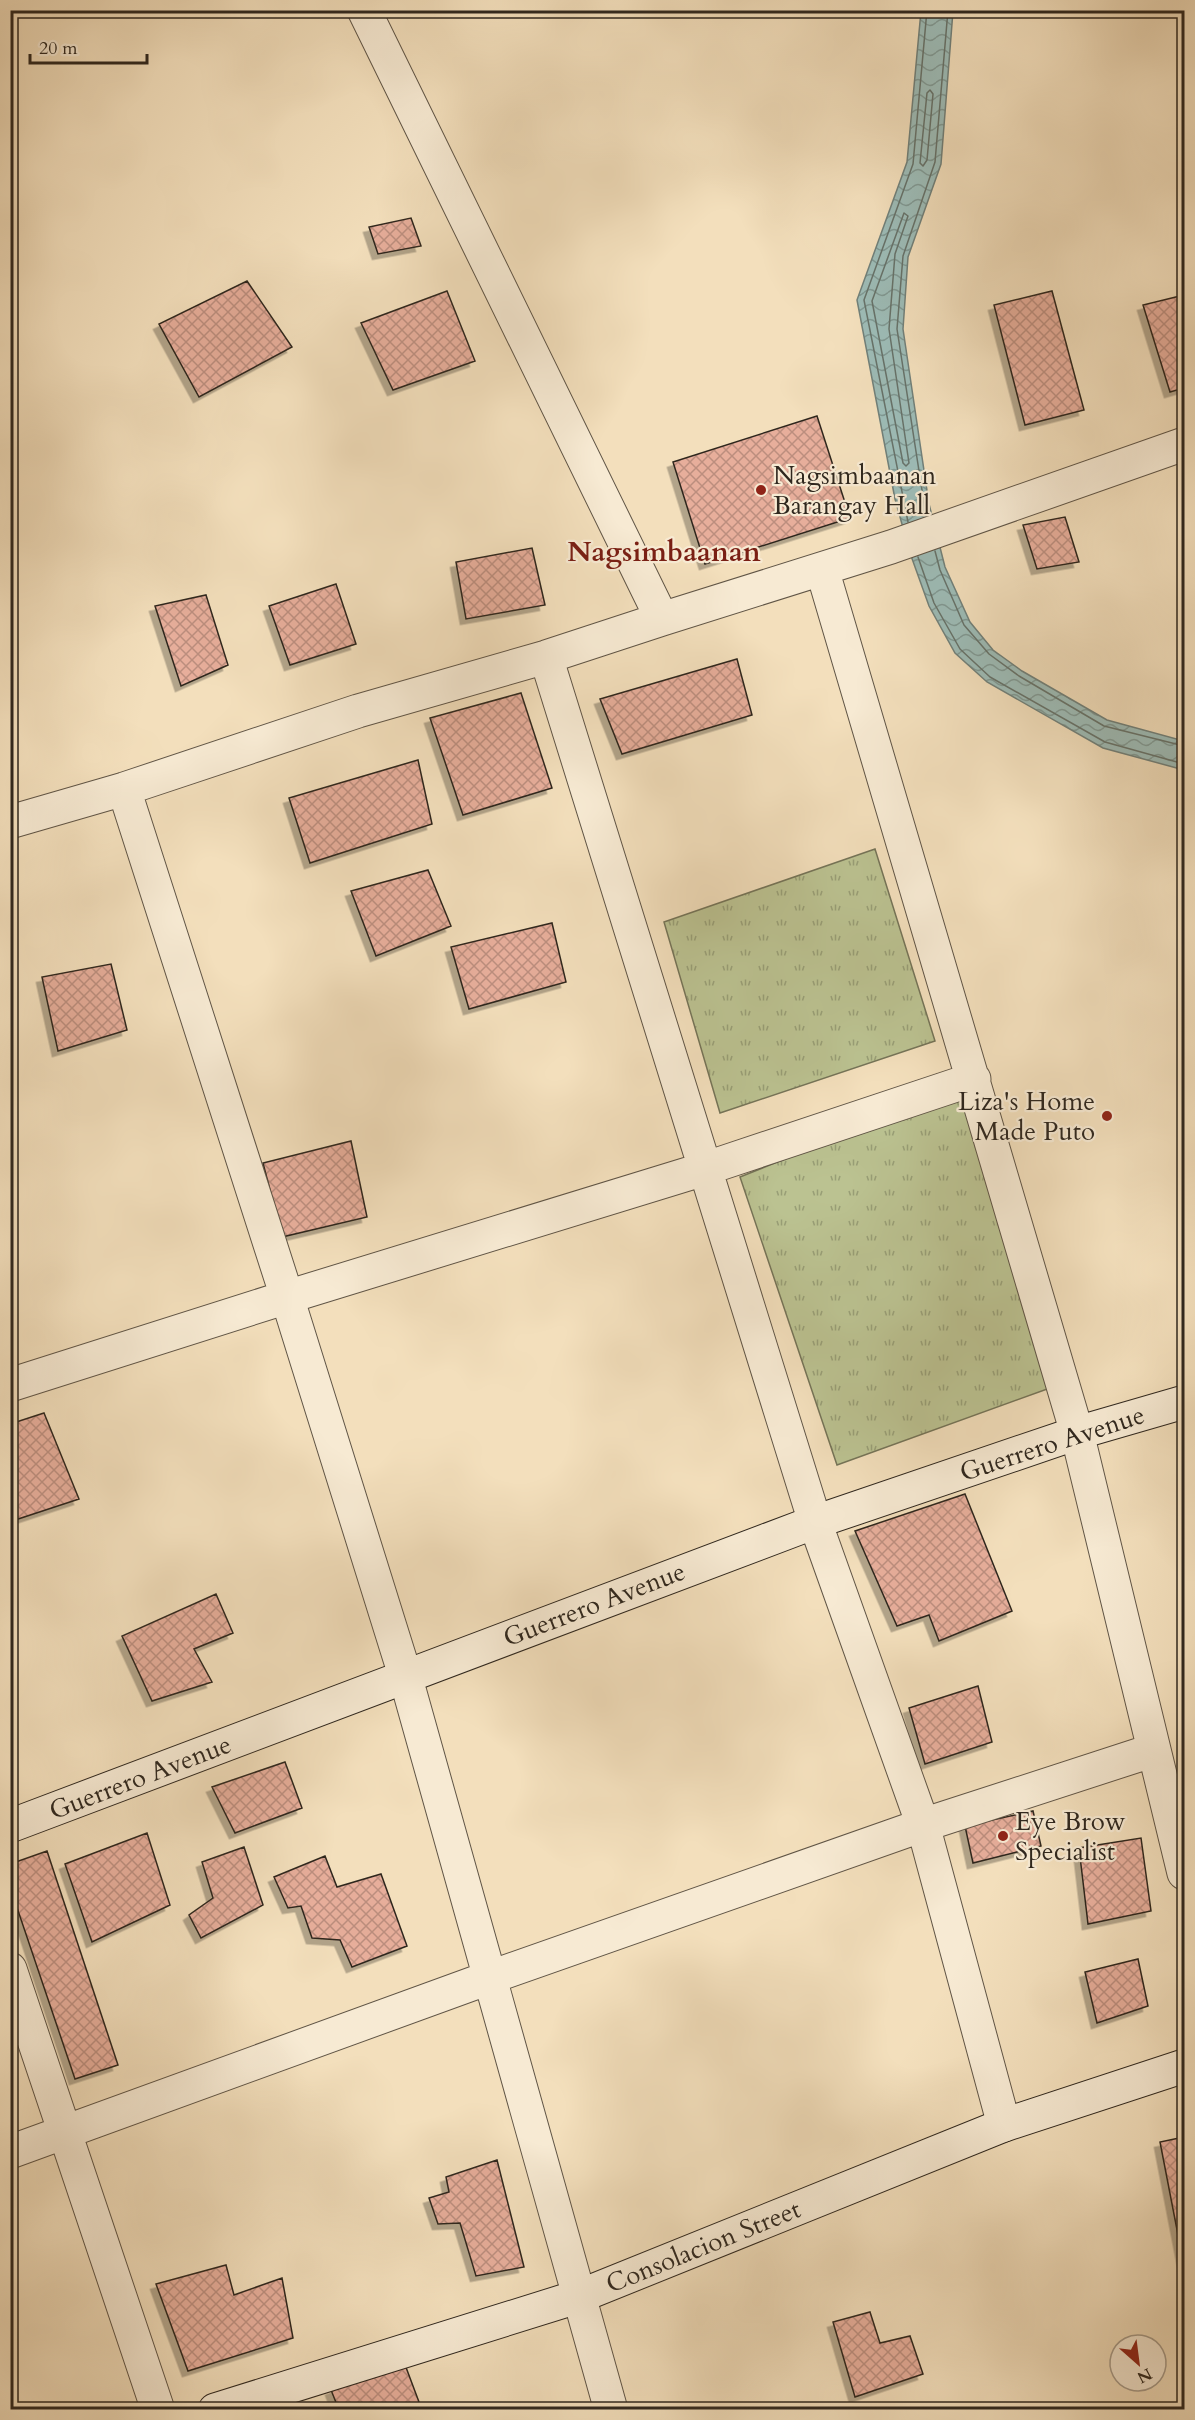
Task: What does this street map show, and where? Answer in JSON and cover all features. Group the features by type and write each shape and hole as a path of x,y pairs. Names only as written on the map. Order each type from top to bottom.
{"street":[{"path":"364,10 662,619"},
{"path":"10,822 124,789 358,711 546,657 891,547 1185,444"},
{"path":"822,569 1077,1432 1185,1873"},
{"path":"546,657 814,1522 923,1825 1004,2125"},
{"path":"124,789 405,1675 611,2409"},
{"path":"10,1385 704,1169 974,1079"},
{"name":"Guerrero Avenue","path":"10,1826 814,1522 1077,1432 1185,1402"},
{"path":"10,2152 491,1977 923,1825 1154,1750"},
{"path":"10,1969 67,2132 158,2409"},
{"name":"Consolacion Street","path":"215,2409 580,2295 1004,2125 1185,2066"}],"green space":[{"path":"875,849 935,1041 720,1113 664,922"},
{"path":"961,1088 1050,1388 837,1465 740,1177"}],"water":[{"path":"921,11 953,11 941,164 908,257 903,329 929,504 945,567 970,622 993,650 1022,671 1107,720 1184,741 1184,770 1103,748 987,682 955,653 929,606 910,553 895,499 857,300 907,162"}],"building":[{"path":"411,218 421,246 378,254 369,227"},
{"path":"247,281 292,347 199,397 159,324"},
{"path":"447,291 475,361 393,390 361,323"},
{"path":"1052,291 1084,410 1025,425 994,305"},
{"path":"1184,295 1184,388 1170,392 1143,305"},
{"name":"Nagsimbaanan Barangay Hall","path":"817,416 850,518 705,564 673,462"},
{"path":"1065,517 1079,562 1037,569 1023,525"},
{"path":"532,548 545,605 466,619 456,562"},
{"path":"336,584 356,644 290,665 269,606"},
{"path":"206,595 228,665 181,686 155,606"},
{"path":"737,659 752,715 622,754 600,699"},
{"path":"521,693 552,788 463,815 430,718"},
{"path":"418,760 432,824 310,863 289,798"},
{"path":"428,870 451,926 376,956 351,891"},
{"path":"552,923 566,982 469,1009 451,947"},
{"path":"111,964 127,1030 58,1051 42,977"},
{"path":"351,1141 367,1217 282,1237 263,1163"},
{"path":"44,1413 79,1499 12,1521 10,1517 10,1424"},
{"path":"965,1494 1012,1611 939,1641 929,1615 897,1626 855,1531"},
{"path":"216,1594 233,1633 194,1649 212,1682 152,1701 122,1636"},
{"path":"978,1686 992,1742 925,1764 909,1708"},
{"path":"285,1762 302,1808 235,1833 212,1787"},
{"name":"Eye Brow Specialist","path":"1033,1811 1041,1846 973,1863 965,1826"},
{"path":"147,1833 170,1905 92,1942 65,1864"},
{"path":"1141,1838 1151,1911 1088,1924 1079,1848"},
{"path":"244,1847 263,1905 201,1938 189,1915 213,1898 202,1862"},
{"path":"47,1851 118,2065 75,2079 10,1887 10,1864"},
{"path":"325,1856 337,1887 381,1874 407,1946 352,1967 340,1940 312,1938 301,1906 288,1908 274,1877"},
{"path":"1138,1959 1148,2006 1097,2023 1085,1972"},
{"path":"1184,2137 1184,2266 1160,2142"},
{"path":"497,2160 524,2267 476,2276 460,2223 438,2224 429,2198 449,2192 446,2177"},
{"path":"226,2265 234,2295 282,2278 293,2338 188,2371 156,2284"},
{"path":"870,2312 880,2343 910,2336 923,2374 855,2397 833,2322"},
{"path":"404,2362 422,2410 339,2410 331,2390"}],"place":[{"name":"Nagsimbaanan Barangay Hall","path":"761,490"},
{"name":"Liza's Home Made Puto","path":"1107,1116"},
{"name":"Eye Brow Specialist","path":"1003,1836"}],"district":[{"name":"Nagsimbaanan","path":"664,551"}]}
